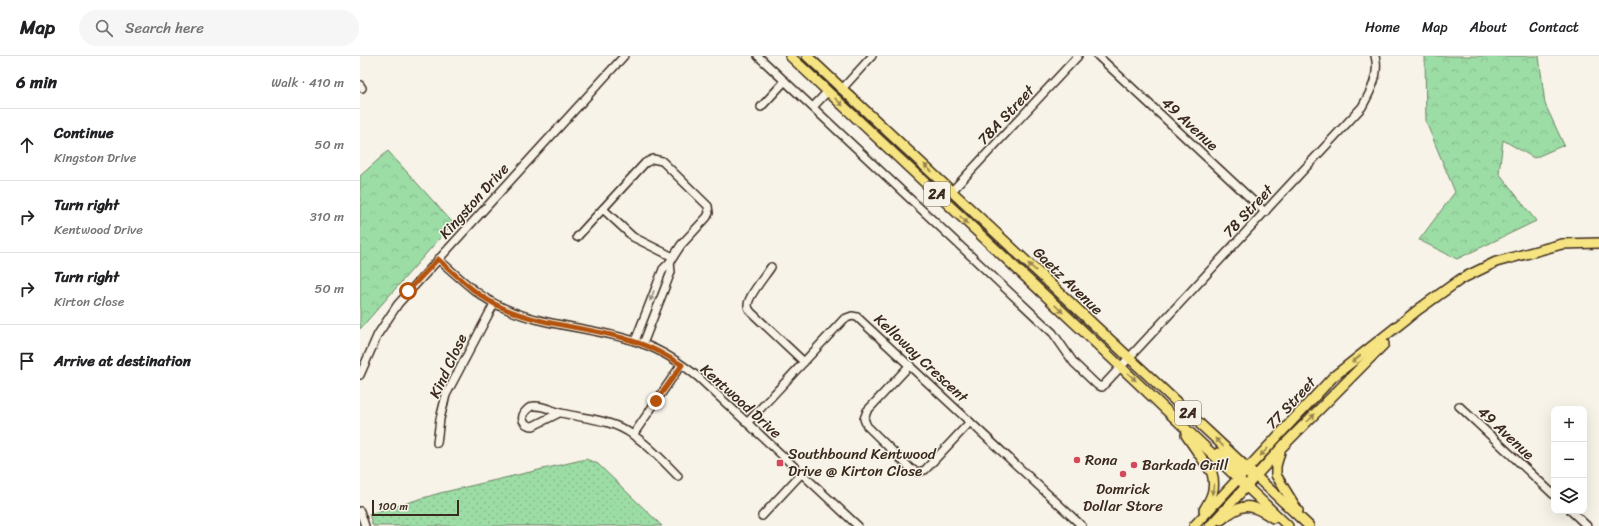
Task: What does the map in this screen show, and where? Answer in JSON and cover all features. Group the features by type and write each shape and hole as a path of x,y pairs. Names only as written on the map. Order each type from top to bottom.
{"main road":[{"name":"Gaetz Avenue","path":"790,56 1176,419 1287,526"},
{"name":"Gaetz Avenue","path":"807,56 952,191 1246,470 1256,476 1307,524"},
{"name":"77 Street","path":"1195,524 1333,377 1419,309 1461,279 1496,262 1562,244 1599,243"},
{"name":"77 Street","path":"1210,526 1361,366 1419,309"},
{"path":"1176,419 1230,462 1246,470"},
{"path":"1176,419 1212,473 1214,483 1212,495 1195,524"},
{"path":"1284,446 1276,466 1276,475 1307,524"},
{"path":"1214,526 1236,509 1249,506 1261,510 1287,526"}],"street":[{"name":"Kingston Drive","path":"360,375 378,334 388,316 408,291 624,56"},
{"path":"758,56 1053,333 1074,363 1097,385 1102,387 1121,367"},
{"path":"842,88 872,56"},
{"name":"78A Street","path":"952,191 1078,56"},
{"name":"49 Avenue","path":"1098,56 1265,212"},
{"name":"78 Street","path":"1121,367 1362,106 1374,85 1376,64 1375,56"},
{"path":"761,107 785,81"},
{"path":"813,107 828,91"},
{"path":"577,238 645,163 653,159 662,161 706,202 709,210 707,217 681,245 672,260 663,270 635,341"},
{"path":"603,209 633,238 672,260"},
{"name":"Kentwood Drive","path":"438,259 472,289 494,304 510,311 534,318 635,341 656,350 682,365 698,378 858,526"},
{"path":"643,344 671,272 672,260"},
{"path":"771,267 750,298 748,307 752,314 804,362"},
{"name":"Kind Close","path":"437,443 440,419 446,395 494,304"},
{"name":"Kelloway Crescent","path":"747,423 844,319 852,316 862,320 1082,526"},
{"path":"633,434 682,365"},
{"path":"910,365 867,411 864,419 866,426 911,469 918,472 925,470 970,422"},
{"path":"559,413 533,426 525,424 523,420 523,415 529,407 533,405 544,406 559,413 598,420 616,426 633,434 678,476"},
{"name":"49 Avenue","path":"1459,406 1551,492"},
{"path":"762,516 801,474"},
{"path":"360,511 365,526"},
{"path":"1574,514 1587,526"}],"green space":[{"path":"1425,56 1539,56 1545,104 1564,145 1534,158 1503,140 1499,173 1536,221 1457,259 1419,240 1455,192 1426,122"},
{"path":"388,151 453,223 360,329 360,176"},
{"path":"586,459 598,464 662,526 373,526 369,514 440,493"}],"place":[{"name":"Rona","path":"1077,460"},
{"name":"Southbound Kentwood Drive @ Kirton Close","path":"780,463"},
{"name":"Barkada Grill","path":"1134,465"},
{"name":"Domrick Dollar Store","path":"1123,474"}],"route":[{"path":"408,291 438,259 472,289 504,309 549,322 643,344 682,365 656,401"}]}
